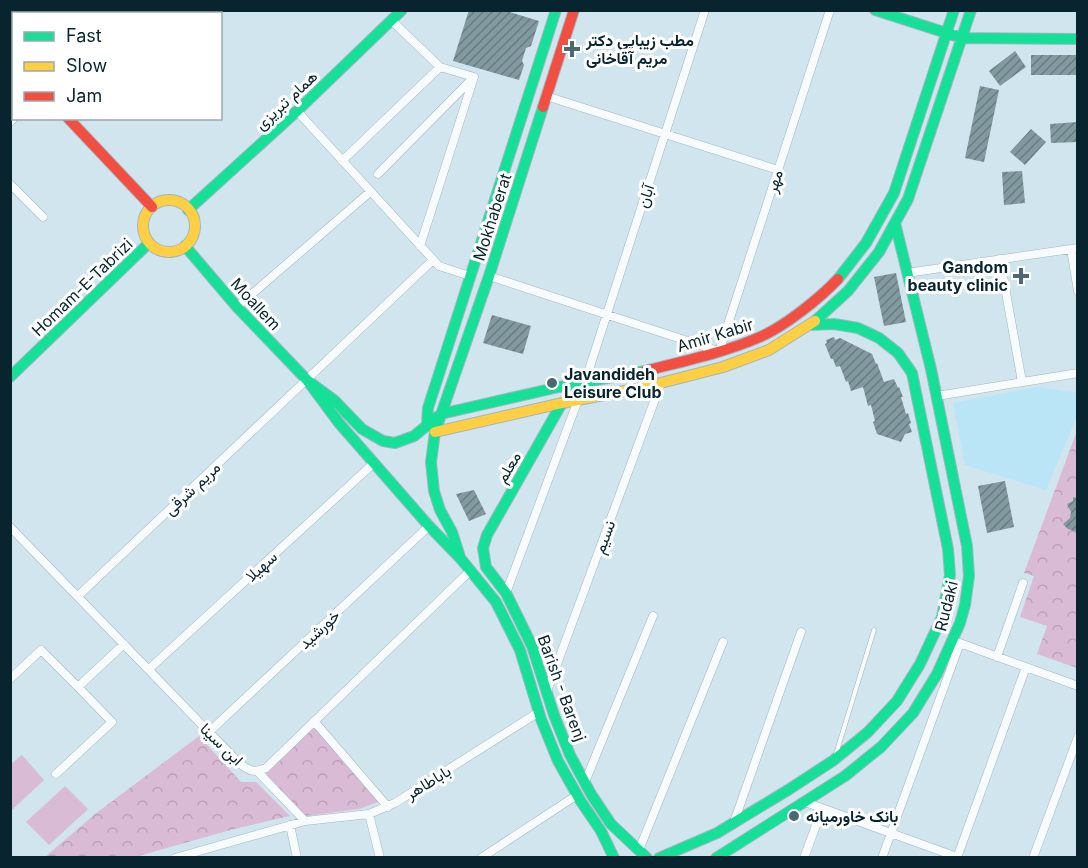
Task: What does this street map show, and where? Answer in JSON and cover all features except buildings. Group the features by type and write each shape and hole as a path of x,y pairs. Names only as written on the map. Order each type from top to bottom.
{"main road":[{"name":"همام تبریزی","path":"188,210 297,111 402,10"},
{"name":"Mokhaberat","path":"431,428 428,408 556,10"},
{"name":"Mokhaberat","path":"431,428 441,414 489,276 574,10"},
{"path":"875,10 962,38 1077,39"},
{"name":"Amir Kabir","path":"441,414 559,387 642,372 718,352 762,336 801,312 836,281 866,243 894,193 954,10"},
{"name":"Amir Kabir","path":"431,428 661,383 723,367 769,351 810,325 848,291 879,252 908,199 971,10"},
{"path":"70,120 152,207"},
{"path":"515,139 531,143"},
{"path":"164,201 171,201 183,205 188,210 192,215 194,229 193,235 185,246 179,250 166,252 154,248 149,243 145,237 143,224 144,218 152,207 164,201"},
{"name":"Rudaki","path":"716,858 845,776 881,747 913,713 956,642 966,605 969,576 967,546 937,396 895,223"},
{"name":"Homam-E-Tabrizi","path":"10,377 149,243"},
{"name":"Moallem","path":"185,246 237,307 307,380"},
{"name":"Rudaki","path":"658,858 717,833 734,823 834,760 868,732 897,701 920,664 942,617 950,575 948,549 912,373 898,353 879,338 858,328 834,324 810,325"},
{"path":"307,380 334,399 362,429 383,441 394,443 431,428"},
{"name":"Barish - Barenj","path":"307,380 339,423 429,526 461,558 496,602 520,650 539,712 558,761 601,831 614,858"},
{"path":"559,387 562,402"},
{"name":"معلم","path":"506,593 486,567 483,548 487,535 562,402"},
{"name":"Barish - Barenj","path":"431,428 433,490 461,558"},
{"name":"Barish - Barenj","path":"506,593 532,646 554,715 570,755 611,824 643,854"},
{"path":"942,617 960,623"},
{"path":"848,748 859,765"}],"street":[{"name":"آبان","path":"585,382 705,10"},
{"name":"مهر","path":"718,352 830,10"},
{"path":"392,21 440,67 474,77"},
{"path":"342,161 440,67"},
{"path":"378,174 474,77"},
{"path":"420,246 474,77"},
{"path":"546,96 778,170"},
{"path":"297,111 439,266 470,276"},
{"path":"10,184 43,217"},
{"path":"237,307 370,192"},
{"path":"907,273 1074,249 1077,291"},
{"path":"1000,259 1022,382"},
{"name":"مریم شرقی","path":"78,596 433,260"},
{"path":"489,276 718,352 723,367"},
{"path":"937,396 1077,373"},
{"name":"نسیم","path":"546,692 661,383"},
{"path":"506,593 578,400"},
{"name":"سهیلا","path":"149,669 374,463"},
{"name":"خورشید","path":"209,732 429,526"},
{"name":"ابن سینا","path":"12,532 78,596 240,764 257,771 266,768 471,570"},
{"path":"997,657 1023,584"},
{"path":"585,782 653,616"},
{"path":"734,823 801,632"},
{"path":"643,854 723,642"},
{"path":"882,858 956,642 1077,686"},
{"path":"78,687 124,644"},
{"path":"10,679 41,650 112,722 56,774"},
{"path":"805,802 957,857 1026,667"},
{"name":"باباطاهر","path":"176,858 305,821 369,814 388,807 539,712"},
{"path":"314,721 388,807"},
{"path":"1033,858 1077,737"},
{"path":"257,771 305,821"},
{"path":"481,858 577,795"},
{"path":"804,858 822,809"},
{"path":"369,814 380,858"},
{"path":"290,825 297,858"},
{"path":"210,848 212,858"}],"lane":[{"path":"834,760 874,630"}],"shaded area":[{"path":"1036,387 1077,393 1077,416 1046,490 965,465 953,403"}],"green space":[{"path":"1077,431 1077,668 1037,654 1047,626 1020,617 1034,576 1024,573"},
{"path":"314,726 378,802 359,809 306,816 267,776 267,771"},
{"path":"199,736 241,782 256,782 290,816 135,857 45,857 95,814"},
{"path":"22,755 44,780 11,811 11,764"},
{"path":"65,786 88,809 49,845 26,822"}],"traffic: fast":[{"path":"188,210 297,111 402,10"},
{"path":"427,424 428,408 556,10"},
{"path":"875,10 962,38 1078,39"},
{"path":"838,279 866,243 894,193 954,10"},
{"path":"815,321 848,291 879,252 908,199 971,10"},
{"path":"460,557 434,491 431,462 435,432 489,276 543,107"},
{"path":"716,858 845,776 881,747 913,713 937,674 960,623 969,576 967,546 931,369 895,223"},
{"path":"10,377 149,243"},
{"path":"185,246 237,307 307,380 339,423 461,559 496,602 520,650 541,719 558,761 601,831 614,858"},
{"path":"659,858 717,833 834,760 868,732 897,701 920,664 942,617 950,575 948,549 912,373 898,353 879,338 858,328 834,324 810,325"},
{"path":"307,380 334,400 362,429 383,441 395,443 414,436 441,414 559,387 645,371"},
{"path":"562,403 487,535 483,548 486,567 506,593 532,646 554,715 570,755 591,794 611,824 647,858"}],"traffic: slow":[{"path":"169,200 179,202 187,208 193,216 195,226 193,236 187,244 179,250 169,252 159,250 151,244 145,236 143,226 145,216 151,208 159,202 169,200"},
{"path":"435,432 645,387 723,367 769,350 815,321"}],"traffic: jam":[{"path":"543,107 574,10"},
{"path":"70,120 152,207"},
{"path":"645,371 718,352 760,337 801,311 838,279"}],"place":[{"name":"مطب زیبایی دکتر مریم آقاخانی","path":"572,49"},
{"name":"Gandom beauty clinic","path":"1021,276"},
{"name":"Javandideh Leisure Club","path":"552,383"},
{"name":"بانک خاورمیانه","path":"794,816"}]}
